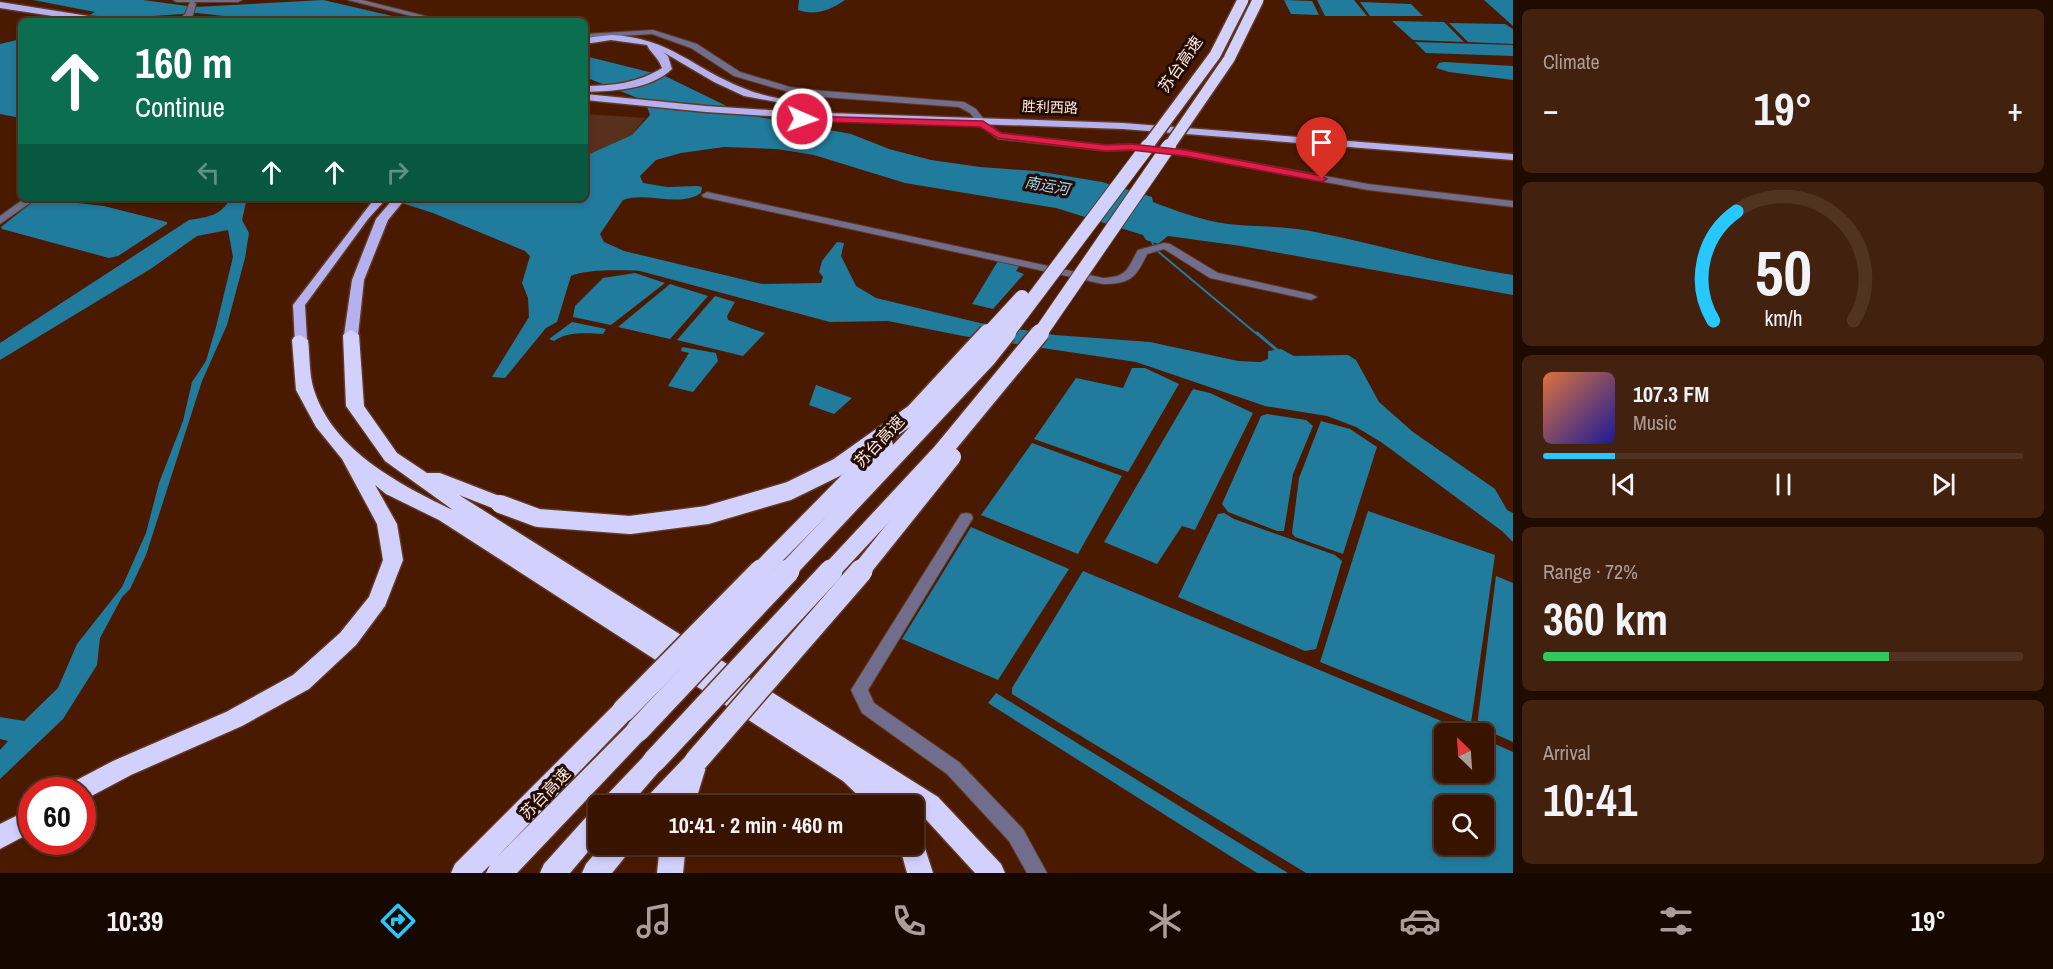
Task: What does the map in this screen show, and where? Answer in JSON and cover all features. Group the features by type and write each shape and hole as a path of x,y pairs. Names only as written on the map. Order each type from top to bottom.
{"highway":[{"name":"苏台高速","path":"499,873 638,730 988,357 1046,284 1215,55 1243,0"},
{"path":"665,795 873,557 955,453 1050,321 1229,58 1258,0"},
{"path":"464,873 915,413 1097,216"},
{"path":"624,795 941,453 1050,321"},
{"path":"351,335 354,406 391,457 462,507 928,805 992,873"},
{"path":"96,782 122,768 234,718 302,682 348,639 378,600 393,560 387,524 350,456 322,423 305,390 300,340"},
{"path":"406,467 538,518 630,525 706,515 789,491 838,466 915,413"},
{"path":"350,456 393,489 446,515 576,600 852,773 875,795"},
{"path":"685,795 696,761"},
{"path":"0,837 18,827"},
{"path":"553,873 588,833"},
{"path":"595,873 611,855"},
{"path":"669,873 671,855"},
{"path":"915,855 920,873"}],"main road":[{"path":"0,5 68,18"},
{"path":"0,9 66,18"},
{"path":"588,43 632,38 650,41 742,92 816,107 912,120"},
{"path":"588,43 611,40 642,44 656,49 663,56 667,69 657,76 624,86 588,89"},
{"name":"胜利西路","path":"588,101 705,113 802,119 982,122"},
{"name":"胜利西路","path":"588,101 1177,133 1513,159"},
{"path":"300,340 299,305 326,266 379,201"},
{"path":"351,335 358,280 382,219 397,201"}],"street":[{"path":"175,0 210,2"},
{"path":"175,0 191,5 238,0"},
{"path":"352,0 428,18"},
{"path":"185,18 189,15 191,5"},
{"path":"588,36 653,32 694,46 737,74 759,82 823,94 961,104 973,111 998,136 1106,148 1131,147 1185,153 1368,188 1513,204"},
{"path":"707,195 1103,281 1122,281 1132,273 1142,252 1164,246 1214,276 1311,297"},
{"path":"0,221 28,201"},
{"path":"966,518 859,690 868,708 952,768 1016,835 1037,873"}],"shaded area":[{"path":"588,114 645,118 632,135 588,155"}],"water":[{"path":"33,0 143,0 195,7 323,0 401,18 241,18 197,13 143,18 84,18 95,12"},
{"path":"799,0 845,0 828,9 804,12 798,10"},
{"path":"1284,0 1312,1 1319,15 1291,14"},
{"path":"1317,0 1354,0 1367,16 1325,16"},
{"path":"1484,0 1513,0 1513,26"},
{"path":"1360,2 1411,4 1423,16 1370,16"},
{"path":"1392,21 1444,22 1464,42 1413,40"},
{"path":"1449,23 1505,24 1513,29 1513,44 1468,42"},
{"path":"18,40 18,117 0,114 0,44"},
{"path":"1415,42 1513,45 1513,56 1426,53"},
{"name":"南运河","path":"588,57 665,76 743,114 851,134 889,149 931,160 980,167 1036,171 1102,182 1152,197 1153,202 1209,221 1308,231 1513,275 1513,295 1241,246 1168,236 1158,244 1146,240 1143,235 1056,208 905,183 814,155 777,149 724,147 681,153 656,160 640,176 643,183 667,187 698,186 702,187 701,193 683,199 642,197 623,200 600,234 604,242 624,251 762,284 821,283 823,277 819,272 822,261 837,242 844,243 841,256 856,286 876,298 980,323 1055,335 1150,342 1238,361 1260,362 1268,359 1268,351 1281,349 1294,356 1348,355 1356,360 1379,402 1413,432 1495,489 1507,510 1513,513 1513,542 1502,531 1381,442 1356,427 1327,416 1265,406 1136,362 963,336 888,321 830,322 640,271 594,271 571,276 557,322 546,328 505,378 492,377 529,317 528,298 522,283 530,256 525,251 433,213 395,201 588,201 588,155 632,135 650,115 645,101 588,78"},
{"path":"1439,63 1513,66 1513,80 1449,72 1436,68"},
{"path":"34,201 60,201 104,206 167,222 118,256 109,258 1,227"},
{"path":"228,201 246,201 242,220 249,233 245,258 227,325 202,381 146,555 130,589 122,597 100,638 97,665 63,719 0,779 0,750 8,741 0,739 0,717 24,721 58,688 77,644 122,587 146,533 159,483 183,421 192,382 206,361 216,327 233,257 228,230 197,236 152,268 0,360 0,343 189,220 218,212"},
{"path":"998,261 1020,265 1016,271 1024,274 993,309 972,304"},
{"path":"635,273 665,283 611,325 573,317 575,306 603,278"},
{"path":"670,284 708,296 670,339 618,327"},
{"path":"715,296 735,302 727,316 728,320 765,333 743,356 677,340"},
{"path":"572,322 606,329 603,334 578,333 554,341 549,339"},
{"path":"682,347 716,353 718,361 693,392 668,386 689,353 681,351"},
{"path":"1132,368 1145,368 1179,384 1128,472 1034,439 1076,378 1123,388"},
{"path":"816,385 852,398 834,414 809,405"},
{"path":"1193,389 1210,393 1253,413 1195,530 1182,526 1157,564 1104,542"},
{"path":"1267,414 1306,420 1313,426 1293,474 1284,531 1277,531 1228,512 1222,504 1261,416"},
{"path":"1321,421 1350,429 1377,447 1343,554 1295,537 1292,533 1299,478"},
{"path":"1032,443 1122,476 1078,554 981,515"},
{"path":"1368,511 1495,555 1471,723 1320,662"},
{"path":"1224,513 1234,519 1335,555 1342,561 1316,649 1305,651 1178,597 1218,514"},
{"path":"971,527 1069,569 998,680 902,639"},
{"path":"1083,571 1446,723 1434,723 1434,783 1494,783 1494,743 1513,752 1513,873 1306,873 1012,694 1012,688"},
{"path":"1496,576 1513,583 1513,742 1494,734 1494,723 1477,723"},
{"path":"996,693 1288,873 1257,873 988,703"}],"waterway":[{"path":"1151,239 1155,249 1258,335"},
{"path":"1257,333 1278,351"}],"route":[{"path":"802,119 983,124 998,136 1106,148 1131,147 1185,153 1322,179"}]}
